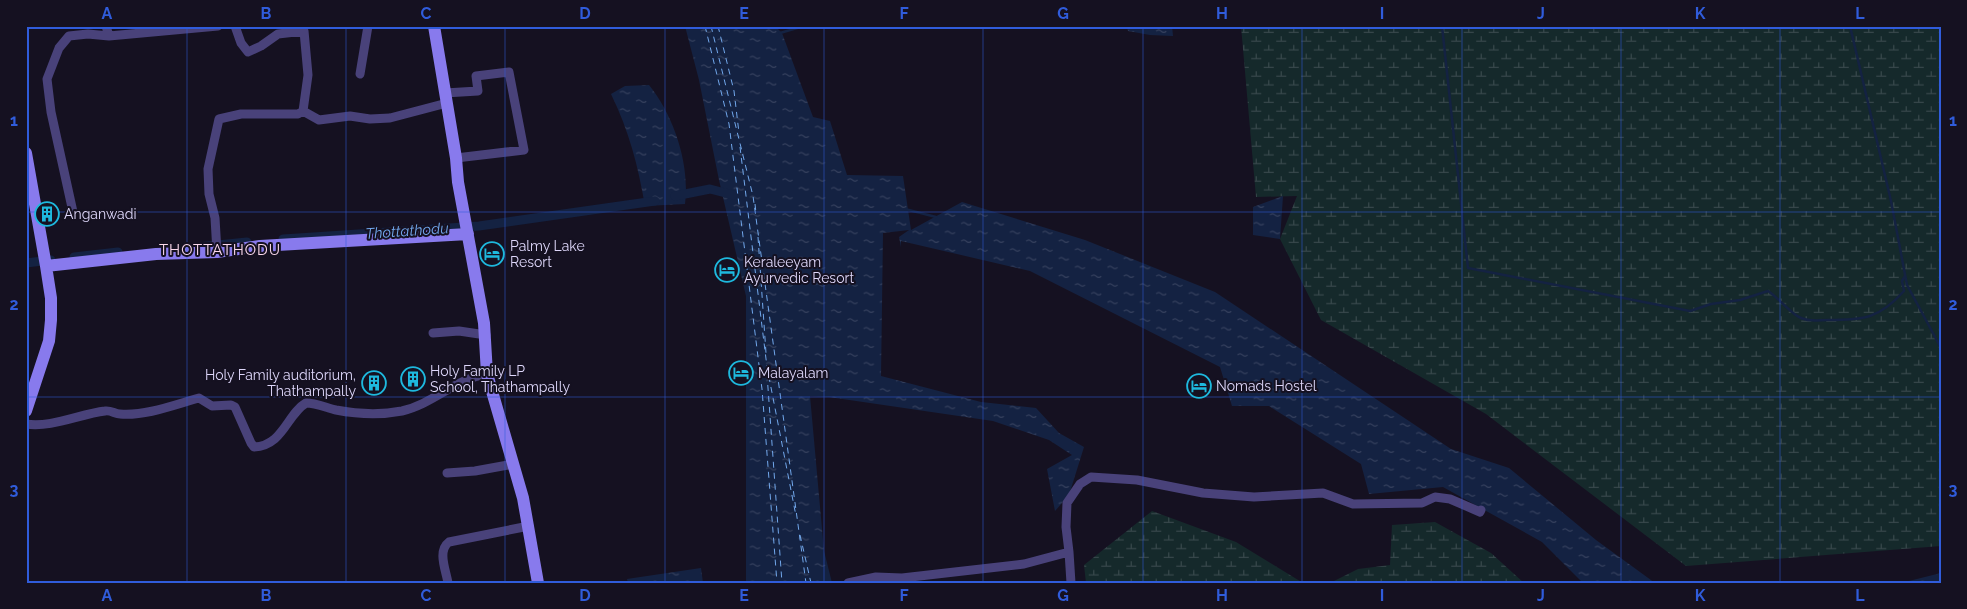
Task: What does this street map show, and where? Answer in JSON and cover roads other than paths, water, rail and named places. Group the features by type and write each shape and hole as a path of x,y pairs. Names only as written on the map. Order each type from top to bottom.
{"main road":[{"path":"434,26 456,158 458,182 486,335 487,374 529,526 538,583"},
{"path":"26,153 51,298 49,341 26,411"},
{"path":"46,262 467,229"}],"street":[{"path":"106,26 109,36"},
{"path":"73,212 52,121 47,79 59,48 69,36 88,34 109,36 218,26"},
{"path":"235,26 241,43 248,52 261,46 278,34 304,31 308,74 303,111"},
{"path":"360,74 368,26"},
{"path":"303,111 319,120 350,116 370,119 390,118 446,98 478,90 476,76 508,72 524,150 456,158"},
{"path":"217,248 215,218 208,194 208,169 219,119 241,114 298,114 303,111"},
{"path":"433,333 459,330 486,335"},
{"path":"26,424 38,426 108,411 119,414 153,411 199,398 212,406 231,405 235,407 251,443 254,446 260,446 283,431 301,406 306,403 361,414 402,411 424,403 462,381 474,376 487,374"},
{"path":"447,473 475,471 513,464"},
{"path":"1071,583 1066,527 1067,503 1080,484 1091,477 1137,480 1202,493 1254,497 1323,493 1353,504 1422,503 1435,498 1450,499 1480,512 1481,510"},
{"path":"448,583 442,551 449,542 529,526"},
{"path":"848,583 876,577 902,578 1024,564 1069,552"}],"water":[{"path":"685,26 775,26 782,33 813,117 830,121 847,175 903,176 911,230 962,202 1085,240 1215,292 1451,449 1509,468 1596,540 1655,583 1583,583 1542,542 1443,487 1369,494 1361,464 1269,406 1232,406 1220,367 1030,271 901,241 901,247 899,237 909,230 883,233 881,376 981,402 1036,408 1059,433 1084,447 1069,495 1055,511 1047,469 1072,455 1049,440 993,421 829,397 810,396 824,551 832,583 746,583 746,296 719,180 699,80"},
{"path":"1127,26 1172,26 1173,36 1150,35 1128,31"},
{"path":"649,85 666,111 678,141 685,173 685,204 645,206 632,148 611,94 625,86"},
{"path":"1283,196 1280,239 1253,235 1253,207"},
{"path":"701,568 703,583 628,583 627,579"},
{"path":"1941,573 1941,583 1901,583"}],"waterway":[{"path":"780,33 804,26"},
{"path":"1442,26 1468,268 1690,311 1711,304 1740,300 1768,291 1797,316 1815,320 1851,319 1870,316 1886,307 1904,291 1902,281 1905,276"},
{"path":"1850,26 1891,201 1907,285 1941,348"},
{"name":"Thottathodu","path":"675,196 710,189 733,195"},
{"name":"Thottathodu","path":"283,239 479,226 655,201"},
{"path":"905,209 936,217"},
{"name":"Thottathodu","path":"198,247 247,242"},
{"name":"Thottathodu","path":"74,257 118,252"},
{"name":"Thottathodu","path":"26,263 51,260"}],"place":[{"name":"Anganwadi","path":"47,214"},
{"name":"Palmy Lake Resort","path":"492,254"},
{"name":"Keraleeyam Ayurvedic Resort","path":"727,270"},
{"name":"Malayalam","path":"741,373"},
{"name":"Holy Family LP School, Thathampally","path":"413,379"},
{"name":"Holy Family auditorium, Thathampally","path":"374,383"},
{"name":"Nomads Hostel","path":"1199,386"}],"district":[{"name":"THOTTATHODU","path":"220,250"}]}
